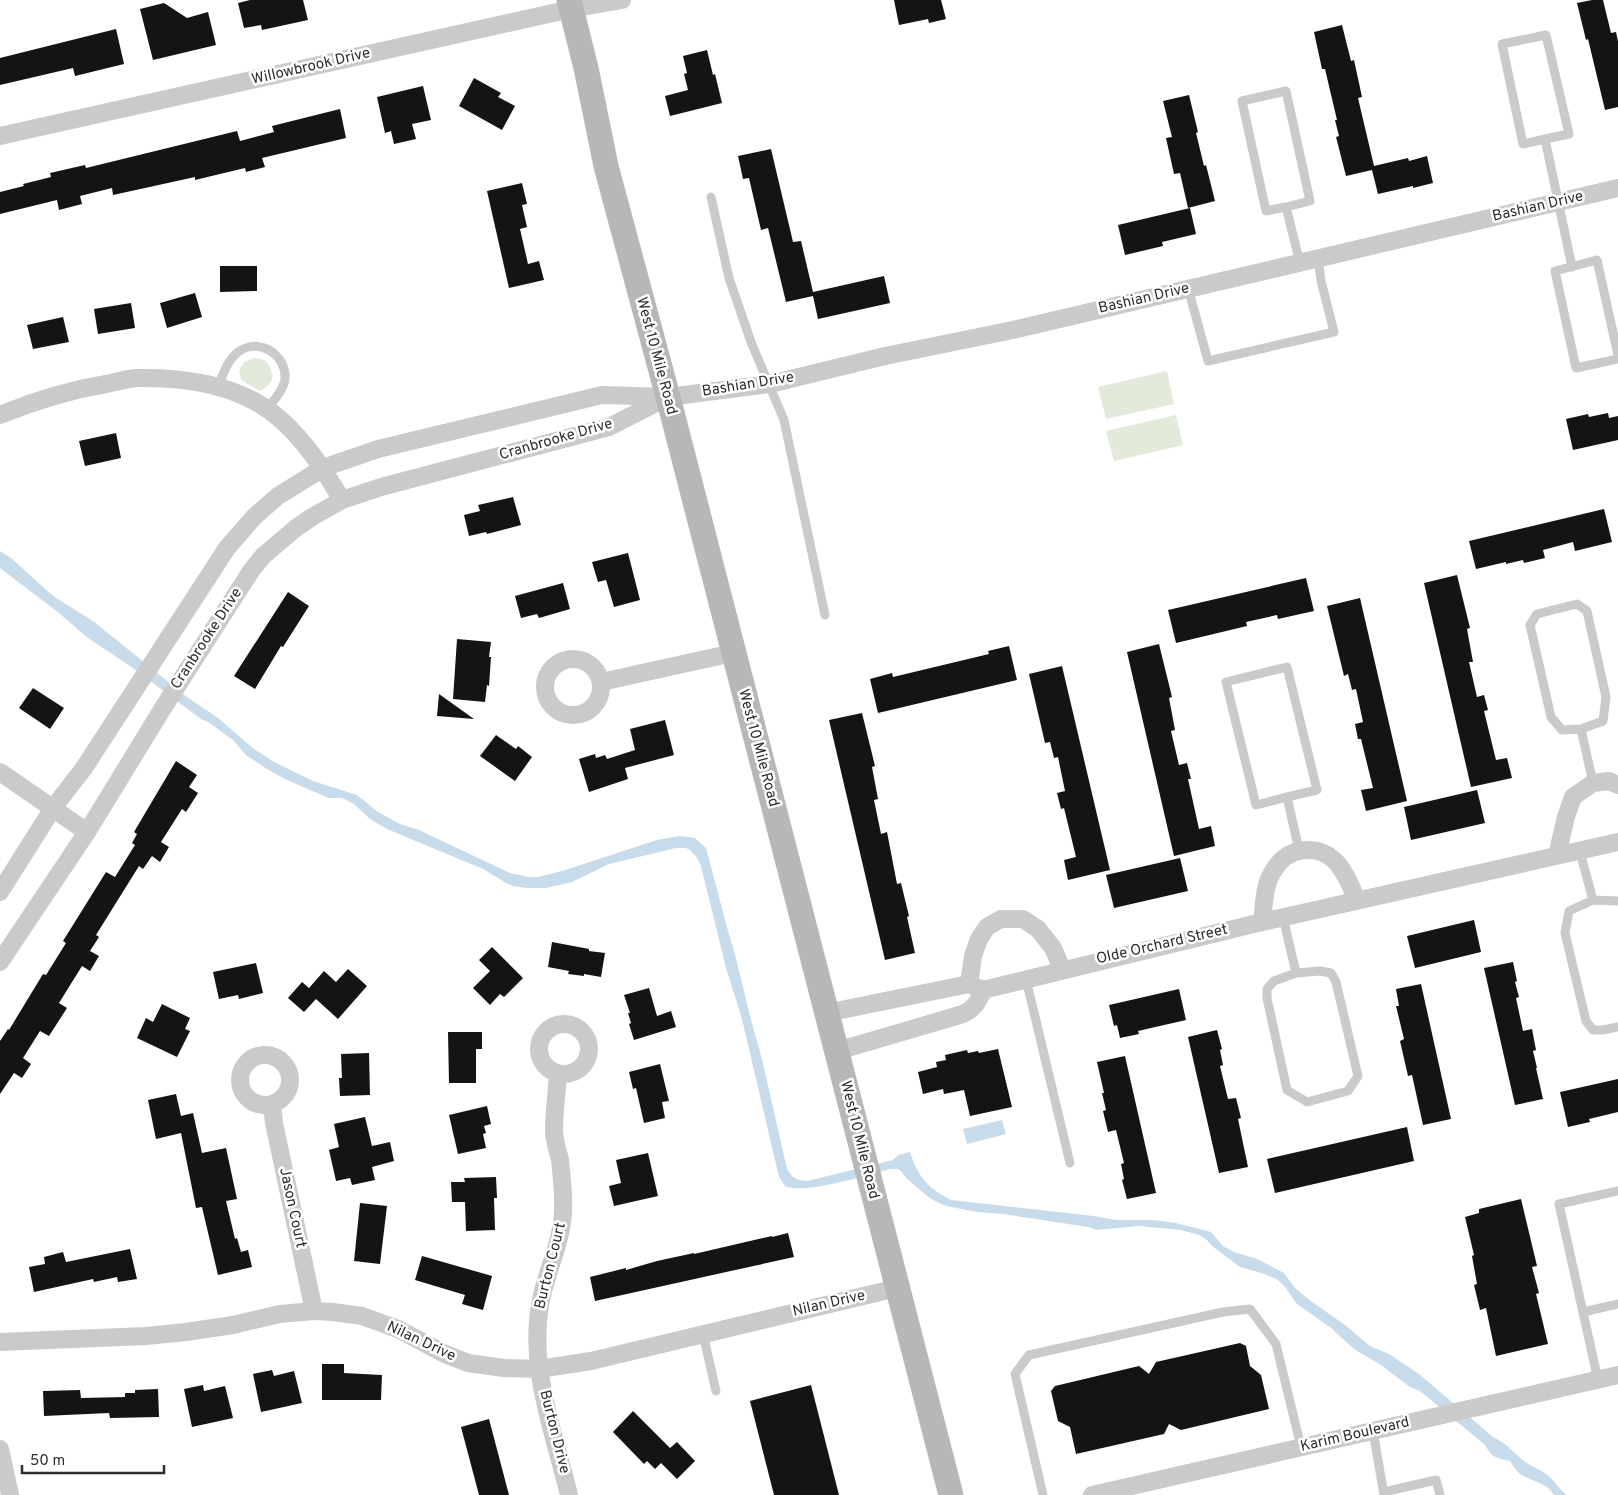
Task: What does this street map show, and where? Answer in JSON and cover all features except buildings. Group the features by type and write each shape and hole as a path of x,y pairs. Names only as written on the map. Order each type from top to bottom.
{"main road":[{"name":"West 10 Mile Road","path":"570,5 586,68 606,166 668,397 951,1495"}],"street":[{"name":"Willowbrook Drive","path":"0,136 570,5 622,0"},
{"name":"Bashian Drive","path":"668,397 770,384 885,356 1013,330 1618,188"},
{"path":"0,415 23,406 84,388 135,378 194,382 218,386 244,397 280,418 307,445 342,500"},
{"name":"Cranbrooke Drive","path":"0,892 53,808 84,768 227,548 255,516 278,496 323,468 378,449 602,395 668,397"},
{"name":"Cranbrooke Drive","path":"0,962 87,832 250,571 263,556 312,516 342,500 381,487 609,427 668,397"},
{"path":"601,682 733,653"},
{"path":"0,772 87,832"},
{"path":"1556,855 1573,797 1593,783 1609,781 1618,785"},
{"name":"Olde Orchard Street","path":"826,1013 1026,979 1283,917 1618,842"},
{"path":"1262,922 1271,874 1284,858 1300,850 1319,851 1334,859 1348,880 1357,900"},
{"path":"837,1051 969,1012 980,999 976,987 972,956 979,939 988,926 1000,919 1023,919 1038,929 1053,948 1062,970"},
{"name":"Burton Court","path":"539,1370 536,1337 540,1304 558,1244 563,1217 564,1197 560,1159 554,1132 558,1074"},
{"name":"Jason Court","path":"272,1105 274,1123 314,1310"},
{"name":"Nilan Drive","path":"0,1342 146,1336 186,1332 232,1326 280,1314 314,1310 362,1316 398,1329 445,1354 468,1363 539,1370 591,1360 897,1288"},
{"name":"Burton Drive","path":"539,1370 570,1495"},
{"name":"Karim Boulevard","path":"1095,1495 1618,1375"},
{"path":"0,1449 10,1495"}],"lane":[{"path":"1546,35 1569,134 1545,139 1523,144 1502,44 1546,35"},
{"path":"1286,91 1310,201 1286,207 1266,211 1242,101 1286,91"},
{"path":"1545,139 1572,267"},
{"path":"711,198 729,278 751,342 784,420 825,615"},
{"path":"1286,207 1300,263"},
{"path":"1188,288 1208,361 1334,332 1321,281 1318,258"},
{"path":"1618,354 1597,260 1555,271 1576,368 1618,359"},
{"path":"218,386 229,362 236,353 246,347 255,345 266,348 277,356 284,366 285,380 281,390 267,409"},
{"path":"1577,604 1588,611 1606,697 1603,721 1581,730 1562,730 1552,717 1530,625 1537,614 1577,604"},
{"path":"1287,667 1317,790 1287,797 1256,805 1226,682 1287,667"},
{"path":"1581,730 1593,783"},
{"path":"1287,797 1300,850"},
{"path":"1580,852 1593,900"},
{"path":"1618,900 1593,900 1569,911 1565,932 1586,1021 1593,1030 1618,1027"},
{"path":"1283,917 1296,974"},
{"path":"1320,971 1330,973 1336,982 1358,1076 1348,1091 1307,1102 1287,1090 1266,998 1267,989 1274,981 1296,974 1320,971"},
{"path":"1026,979 1070,1163"},
{"path":"1598,1380 1559,1204 1618,1191"},
{"path":"1584,1312 1618,1304"},
{"path":"1043,1495 1014,1374 1029,1355 1222,1312 1250,1310 1276,1344 1301,1447"},
{"path":"703,1334 716,1391"},
{"path":"1373,1431 1384,1493 1436,1480 1440,1495"}],"green space":[{"path":"254,358 265,360 272,374 269,384 260,391 241,380 239,370 244,362"},
{"path":"1167,371 1174,404 1106,419 1098,387"},
{"path":"1176,415 1183,445 1114,461 1106,431"}],"water":[{"path":"0,551 11,558 53,596 93,621 187,697 218,718 254,749 276,763 313,781 357,795 378,812 400,824 419,830 510,873 538,877 657,840 679,836 695,838 706,848 762,1059 787,1169 795,1178 807,1181 893,1160 898,1155 910,1152 920,1175 925,1181 936,1191 951,1200 1116,1220 1153,1220 1176,1223 1211,1232 1223,1246 1234,1252 1257,1259 1284,1273 1295,1288 1308,1299 1345,1325 1370,1346 1389,1354 1419,1374 1493,1437 1506,1445 1527,1463 1548,1475 1567,1495 1554,1495 1544,1485 1520,1474 1510,1461 1493,1455 1485,1445 1420,1391 1410,1387 1381,1365 1354,1349 1331,1328 1297,1304 1278,1280 1240,1267 1199,1235 1181,1230 1139,1226 1097,1230 1088,1227 946,1206 931,1199 898,1169 890,1169 821,1186 794,1188 785,1186 779,1177 742,1019 726,968 701,866 690,850 676,848 609,864 572,882 546,888 527,888 506,883 483,869 387,829 370,819 354,804 342,798 329,798 267,769 246,755 233,740 88,638 59,613 0,568"},
{"path":"1002,1120 1006,1134 967,1144 963,1129"}]}
